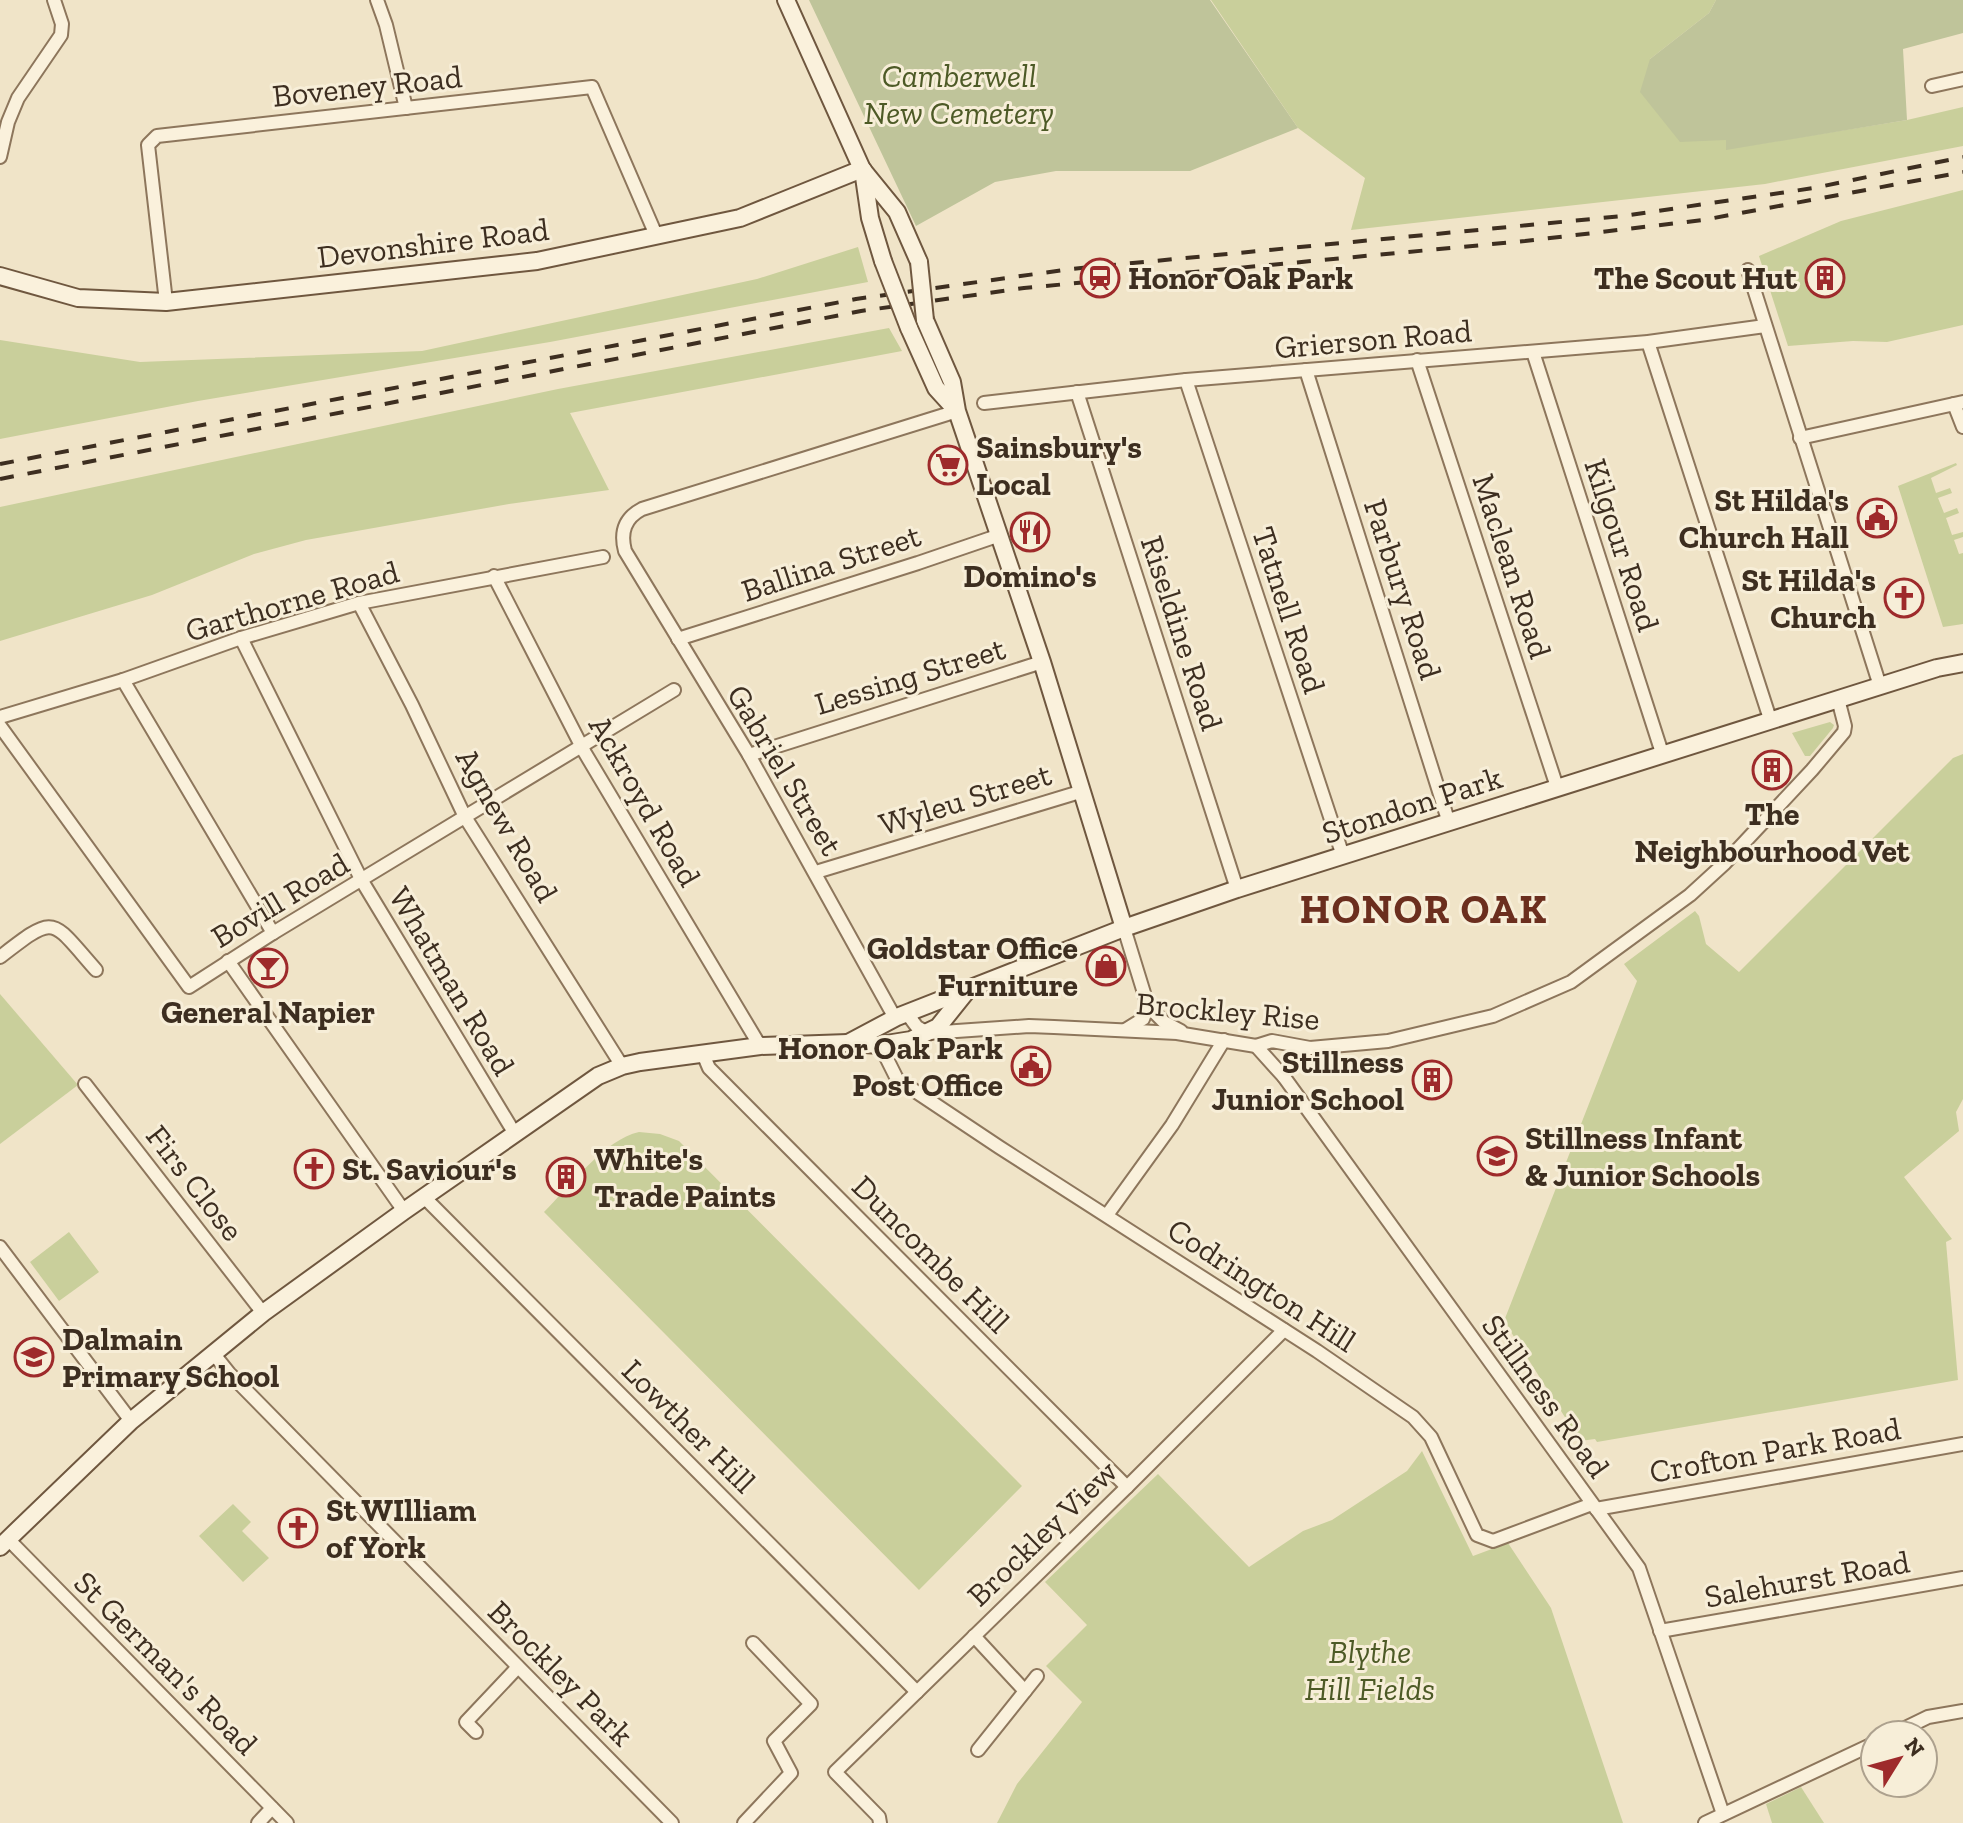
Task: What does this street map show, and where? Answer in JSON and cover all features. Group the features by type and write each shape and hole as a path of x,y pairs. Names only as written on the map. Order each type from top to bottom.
{"main road":[{"path":"786,0 862,169 897,212 919,262 925,320 952,382 957,411 1042,662 1124,928"},
{"path":"862,169 870,218 909,328 936,388 957,411"},
{"name":"Devonshire Road","path":"0,276 78,298 166,302 537,261 740,218 862,169"},
{"name":"Stondon Park","path":"848,1043 913,1010 1124,928 1237,889 1770,719 1937,668 1963,663"},
{"name":"Stondon Park","path":"848,1043 880,1045 911,1040 928,1033 967,991"},
{"path":"932,1004 944,1012 945,1018"},
{"path":"4,1544 131,1421 263,1313 598,1076 622,1066 760,1046 848,1043"}],"street":[{"path":"0,157 8,122 18,98 61,35 62,24 54,0"},
{"path":"377,0 406,108"},
{"path":"1932,86 1963,79"},
{"name":"Boveney Road","path":"166,302 148,145 157,136 592,87 656,235"},
{"path":"1748,270 1880,686"},
{"name":"Grierson Road","path":"984,403 1186,380 1648,342 1765,326"},
{"path":"1648,342 1770,719"},
{"name":"Kilgour Road","path":"1533,352 1662,753"},
{"name":"Maclean Road","path":"1417,360 1557,787"},
{"name":"Parbury Road","path":"1306,370 1449,823"},
{"name":"Tatnell Road","path":"1186,380 1343,856"},
{"name":"Riseldine Road","path":"1077,392 1237,889"},
{"path":"1800,438 1959,403 1963,427"},
{"name":"Gabriel Street","path":"895,1018 816,872 625,551 623,541 625,525 642,509 957,411"},
{"name":"Ballina Street","path":"678,639 1000,535"},
{"name":"Garthorne Road","path":"0,717 359,603 603,557"},
{"name":"Ackroyd Road","path":"494,576 581,746 760,1046"},
{"name":"Agnew Road","path":"359,603 465,817 622,1066"},
{"name":"Whatman Road","path":"241,638 362,881 515,1134"},
{"name":"Lessing Street","path":"749,755 1042,662"},
{"path":"123,680 273,933"},
{"name":"Bovill Road","path":"0,726 189,987 674,690"},
{"name":"Brockley Rise","path":"928,1033 1029,1026 1125,1030 1256,1046 1272,1041 1310,1048 1388,1041 1493,1016 1571,982 1690,895 1725,863 1844,732 1838,699"},
{"name":"Wyleu Street","path":"816,872 1083,791"},
{"path":"0,957 38,928 49,926 61,931 96,970"},
{"path":"1124,928 1148,1006 1164,1022 1191,1036"},
{"path":"228,961 404,1211"},
{"path":"1125,1030 1143,1019 1148,1006"},
{"path":"913,1010 911,1019 928,1033"},
{"path":"1107,1215 1172,1125 1224,1040"},
{"name":"Codrington Hill","path":"880,1045 897,1079 1284,1330 1423,1425 1477,1535 1493,1541 1594,1506"},
{"name":"Stillness Road","path":"1256,1046 1284,1077 1639,1568 1723,1814"},
{"path":"1284,1077 1286,1065 1293,1056 1310,1048"},
{"name":"Duncombe Hill","path":"703,1054 709,1068 1127,1487"},
{"name":"Firs Close","path":"85,1084 263,1313"},
{"name":"Lowther Hill","path":"424,1197 917,1692"},
{"path":"0,1247 131,1421"},
{"name":"Brockley View","path":"880,1823 879,1817 835,1772 1284,1330"},
{"name":"Brockley Park","path":"213,1353 229,1373 672,1823"},
{"name":"Crofton Park Road","path":"1594,1506 1963,1444"},
{"name":"St German's Road","path":"4,1544 287,1823"},
{"name":"Salehurst Road","path":"1660,1631 1963,1578"},
{"path":"974,1636 1025,1691"},
{"path":"744,1823 791,1773 774,1741 811,1704 753,1643"},
{"path":"476,1732 466,1722 518,1667"},
{"path":"978,1750 1037,1676"},
{"path":"1924,1719 1963,1711"},
{"path":"1705,1823 1859,1750"},
{"path":"258,1823 272,1808"}],"green space":[{"name":"Camberwell New Cemetery","path":"809,0 1210,0 1298,128 1190,171 1056,171 995,182 916,226"},
{"path":"1211,0 1716,0 1709,13 1650,59 1726,140 1727,149 1907,120 1963,107 1963,146 1765,184 1351,230 1365,178 1298,128"},
{"path":"1716,0 1963,0 1963,33 1903,49 1907,120 1726,150 1726,140 1680,142 1640,92 1650,59 1709,13"},
{"path":"1963,190 1963,325 1887,342 1788,346 1759,256 1841,221"},
{"path":"858,247 868,282 550,342 198,401 0,439 0,340 140,362 422,351 757,279"},
{"path":"889,328 902,351 570,413 609,490 509,504 306,540 254,554 152,595 0,641 0,507 558,389"},
{"path":"1956,463 1931,478 1936,493 1950,488 1952,493 1938,498 1944,513 1957,508 1959,513 1946,518 1952,535 1963,532 1963,537 1954,540 1959,554 1963,553 1963,624 1943,627 1898,486"},
{"path":"1830,722 1833,728 1810,756 1805,756 1792,733"},
{"path":"1963,754 1963,1099 1956,1112 1959,1131 1904,1177 1952,1239 1946,1242 1958,1380 1597,1442 1595,1439 1580,1441 1504,1321 1637,981 1624,964 1695,911 1706,944 1739,972 1953,758"},
{"path":"0,994 78,1085 0,1144"},
{"path":"639,1132 660,1134 679,1141 1022,1486 919,1590 544,1212 600,1154 626,1136"},
{"path":"69,1232 99,1272 59,1301 30,1262"},
{"name":"Blythe Hill Fields","path":"1422,1451 1473,1556 1508,1543 1551,1608 1623,1823 997,1823 1017,1784 1082,1702 1046,1666 1087,1625 1045,1582 1158,1474 1249,1567 1303,1531 1332,1520 1407,1471"},
{"path":"233,1504 251,1522 242,1531 269,1558 243,1582 199,1536"},
{"path":"1801,1787 1824,1823 1772,1823 1766,1804"}],"railway":[{"path":"0,464 856,299 1071,269 1623,216 1814,188 1963,157"},
{"path":"0,479 861,311 1024,288 1525,241 1703,220 1963,172"}],"place":[{"name":"Honor Oak Park","path":"1100,278"},
{"name":"The Scout Hut","path":"1825,278"},
{"name":"Sainsbury's Local","path":"948,465"},
{"name":"St Hilda's Church Hall","path":"1877,518"},
{"name":"Domino's","path":"1030,532"},
{"name":"St Hilda's Church","path":"1904,598"},
{"name":"The Neighbourhood Vet","path":"1772,770"},
{"name":"Goldstar Office Furniture","path":"1106,966"},
{"name":"General Napier","path":"268,968"},
{"name":"Honor Oak Park Post Office","path":"1031,1066"},
{"name":"Stillness Junior School","path":"1432,1080"},
{"name":"Stillness Infant & Junior Schools","path":"1497,1156"},
{"name":"St. Saviour's","path":"314,1169"},
{"name":"White's Trade Paints","path":"566,1177"},
{"name":"Dalmain Primary School","path":"34,1357"},
{"name":"St WIlliam of York","path":"298,1528"}],"district":[{"name":"HONOR OAK","path":"1424,909"}]}
